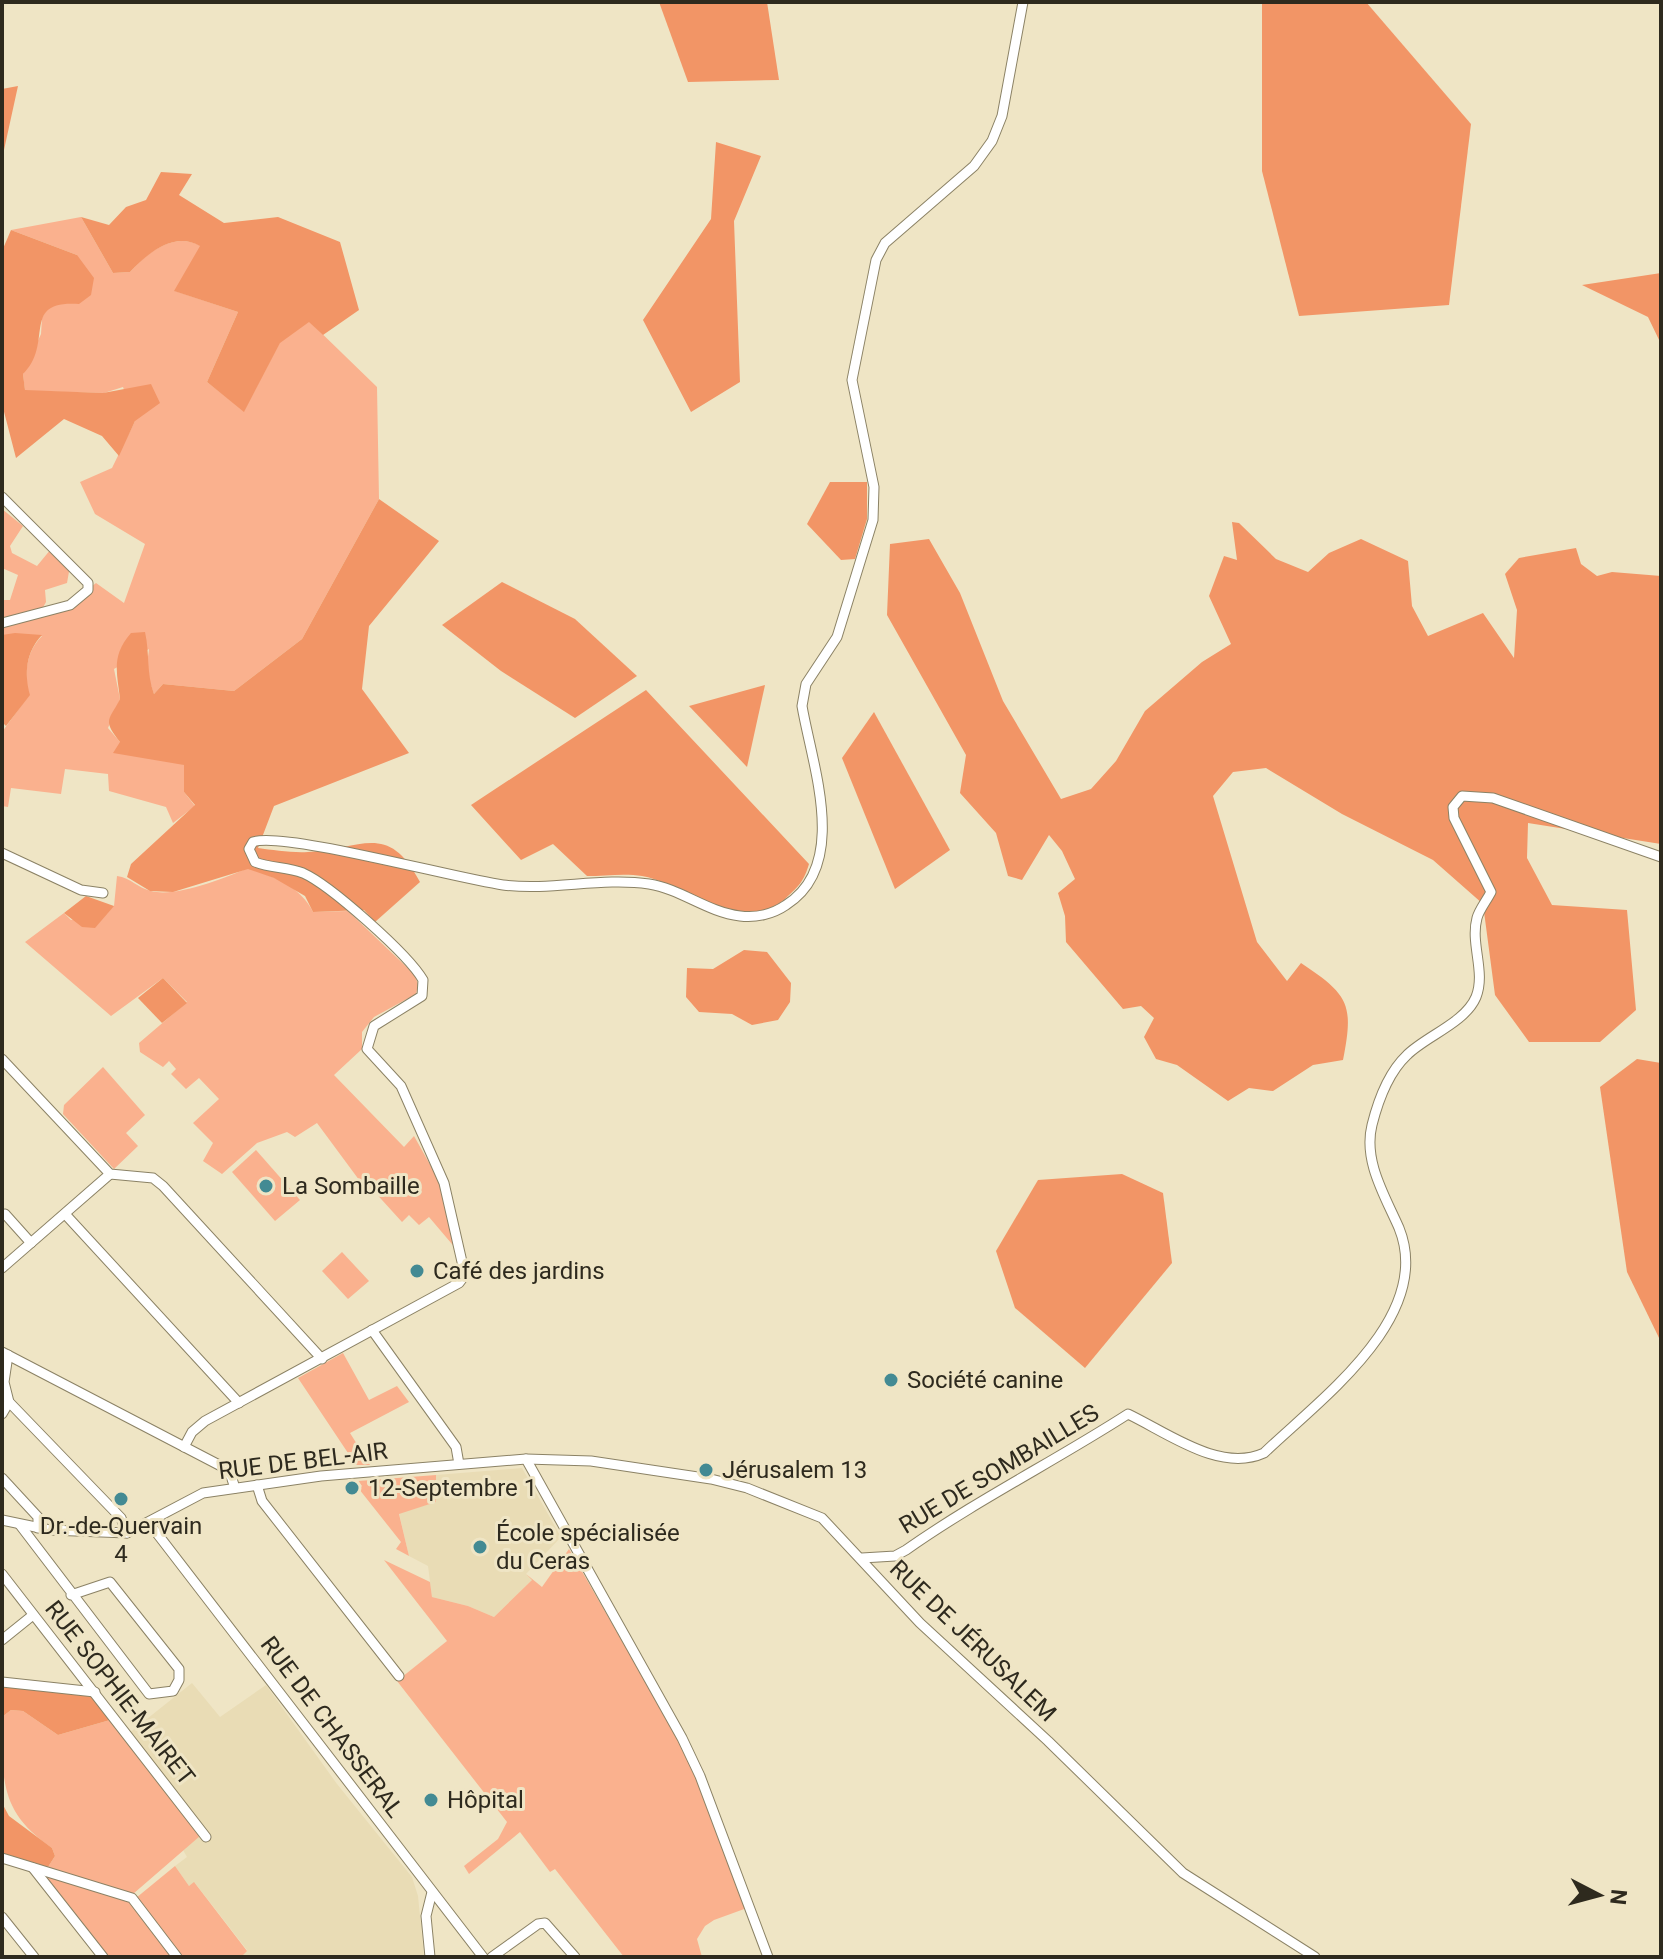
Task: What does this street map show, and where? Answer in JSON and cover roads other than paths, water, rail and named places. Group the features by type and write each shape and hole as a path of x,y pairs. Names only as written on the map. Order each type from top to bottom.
{"street":[{"path":"184,1447 198,1426 459,1283 465,1275 444,1183 401,1086 389,1069 370,1054 367,1045 374,1026 418,1001 424,985 414,967 332,892 306,874 255,862 250,855 250,845 262,840 311,847 517,887 650,884 737,916 771,912 802,893 818,864 821,837 802,706 803,690 837,637 875,509 872,475 852,388 873,268 885,243 974,166 992,141 1002,116 1023,2"},
{"path":"2,497 88,583 88,590 70,605 2,623"},
{"name":"RUE DE SOMBAILLES","path":"862,1558 895,1556 974,1503 1071,1451 1128,1414 1221,1458 1251,1459 1264,1453 1369,1352 1389,1325 1401,1293 1405,1258 1401,1235 1373,1167 1370,1150 1372,1125 1390,1076 1407,1055 1470,1007 1477,995 1477,918 1491,892 1454,818 1453,807 1462,796 1493,798 1661,857"},
{"path":"2,853 81,890 103,893"},
{"path":"4,1065 110,1174 146,1177 163,1186 322,1359"},
{"path":"2,1268 110,1174"},
{"path":"5,1214 31,1243"},
{"path":"65,1214 239,1403"},
{"path":"372,1330 456,1447 459,1464"},
{"path":"127,1533 121,1518 9,1402 4,1382 5,1354 226,1470 235,1488"},
{"path":"2,1414 9,1402"},
{"path":"526,1459 694,1763 768,1957"},
{"name":"RUE DE JÉRUSALEM","path":"459,1464 526,1459 591,1461 711,1479 747,1488 822,1518 920,1623 1183,1873 1315,1957"},
{"name":"RUE DE BEL-AIR","path":"2,1520 38,1528 127,1533 196,1495 257,1485 459,1464"},
{"path":"2,1478 38,1517 38,1528"},
{"path":"257,1485 262,1501 399,1676"},
{"name":"RUE DE CHASSERAL","path":"149,1523 317,1737 483,1957"},
{"path":"20,1525 71,1595 149,1694 173,1691 179,1680 179,1669 110,1582 71,1595"},
{"name":"RUE SOPHIE-MAIRET","path":"2,1574 206,1837"},
{"path":"2,1640 33,1615"},
{"path":"2,1682 95,1692"},
{"path":"2,1858 132,1898 177,1957"},
{"path":"33,1868 103,1957"},
{"path":"430,1957 426,1916 432,1892"},
{"path":"2,1917 34,1957"},
{"path":"492,1957 538,1924 545,1923 575,1957"}],"place":[{"name":"La Sombaille","path":"266,1186"},
{"name":"Café des jardins","path":"417,1271"},
{"name":"Société canine","path":"891,1380"},
{"name":"Jérusalem 13","path":"706,1470"},
{"name":"12-Septembre 1","path":"352,1488"},
{"name":"Dr.-de-Quervain 4","path":"121,1499"},
{"name":"École spécialisée du Ceras","path":"480,1547"},
{"name":"Hôpital","path":"431,1800"}]}
